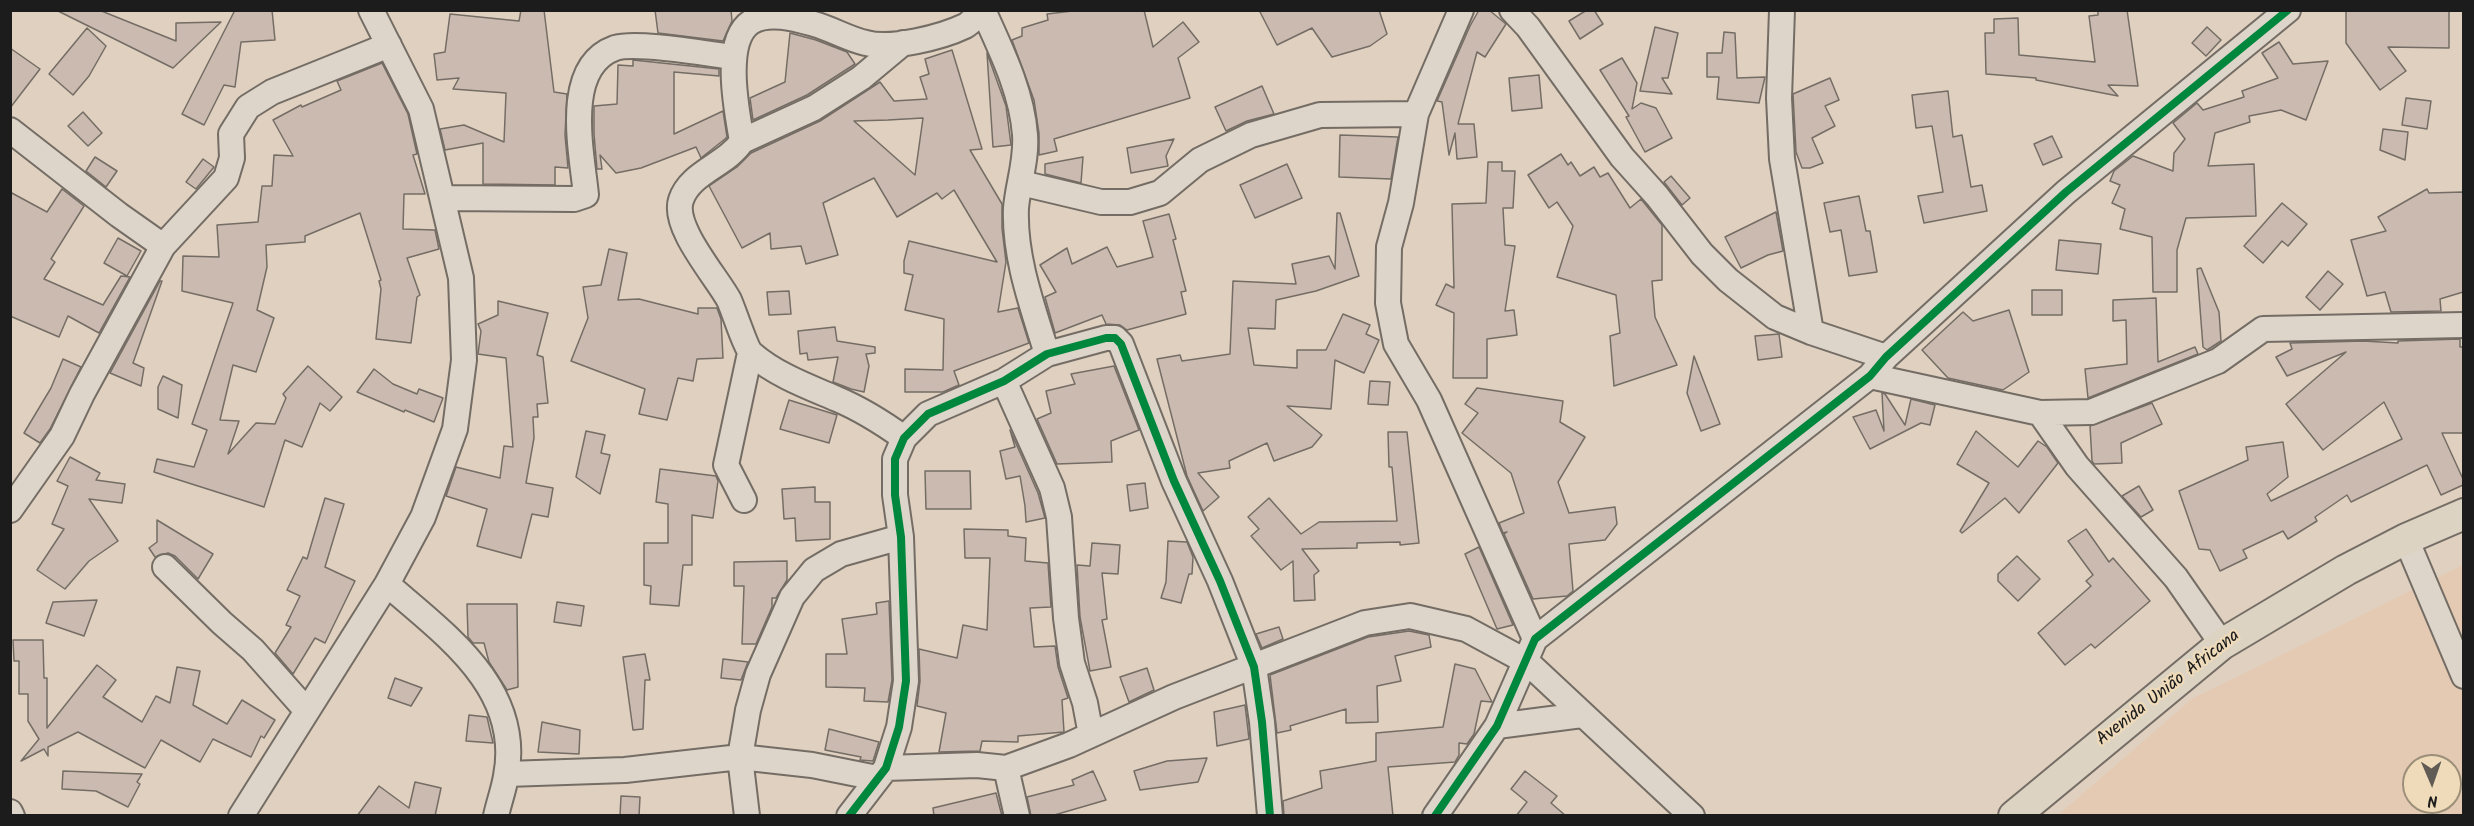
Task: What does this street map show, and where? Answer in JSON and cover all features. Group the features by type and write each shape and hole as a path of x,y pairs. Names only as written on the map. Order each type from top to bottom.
{"main road":[{"name":"Avenida União Africana","path":"2014,816 2223,644 2327,581 2406,539 2463,514"}],"street":[{"path":"242,816 387,584 423,517 455,429 464,360 461,278 444,198 421,109 371,10"},
{"path":"742,141 738,120 734,57 742,30 753,21 784,14 868,44 903,43 966,25 982,10 1006,61 1020,106 1025,137 1021,183 1016,207 1018,247 1028,292 1047,354"},
{"path":"1461,10 1416,114 1401,203 1389,247 1388,303 1396,344 1429,400 1535,639"},
{"path":"1512,10 1528,27 1622,157 1657,196 1702,254 1728,280 1775,317 1811,332 1886,357"},
{"path":"1782,10 1779,98 1782,159 1811,332"},
{"path":"1435,816 1497,726 1527,662 1535,639 1870,376 1886,357 2066,192 2288,10"},
{"path":"744,500 726,465 750,353 737,316 723,289 687,233 679,208 687,187 737,150 742,141 814,108 861,78 903,43"},
{"path":"10,510 62,436 82,394 163,246 226,178 232,158 231,134 248,107 272,92 389,45"},
{"path":"444,198 574,199 586,195 579,112 583,84 590,67 601,56 615,48 635,46 734,57"},
{"path":"1021,183 1101,202 1130,202 1160,193 1200,160 1251,135 1320,115 1416,114"},
{"path":"10,130 119,215 163,246"},
{"path":"1870,376 2040,413 2091,412 2218,361 2263,329 2463,325"},
{"path":"849,816 882,773 899,727 906,681 901,537 895,495 895,459 904,438 928,414 1004,381 1047,354 1099,338 1115,338 1121,344 1174,481 1220,580 1254,667 1262,722 1270,816"},
{"path":"750,353 812,389 838,399 882,422 904,438"},
{"path":"1004,381 1052,488 1059,517 1066,618 1072,663 1085,703 1091,735"},
{"path":"2040,413 2077,466 2176,578 2223,644"},
{"path":"747,816 740,758 748,710 758,674 792,597 814,570 841,554 901,537"},
{"path":"2406,539 2463,676"},
{"path":"165,567 253,650 307,711"},
{"path":"387,584 461,649 488,682 503,715 508,741 507,774 496,816"},
{"path":"507,774 625,770 740,758 882,773 977,765 1006,768 1091,735 1174,697 1365,623 1410,616 1466,629 1527,662 1692,816"},
{"path":"1497,726 1582,715"},
{"path":"1006,768 1017,816"}],"shaded area":[{"path":"2463,565 2463,815 2057,816 2192,699"}],"building":[{"path":"56,10 99,10 176,41 176,23 221,22 173,68"},
{"path":"235,10 272,10 275,40 241,42 235,87 224,85 204,125 182,114"},
{"path":"521,10 544,10 554,92 567,94 565,135 568,168 555,167 555,185 483,184 483,143 445,150 440,129 464,125 504,142 506,93 453,89 459,78 437,80 434,54 445,52 450,14 519,21"},
{"path":"655,10 731,10 732,21 723,41 658,33"},
{"path":"1081,10 1144,10 1153,47 1183,22 1199,42 1178,58 1190,98 1054,139 1057,151 1039,155 1039,133 1034,100 1012,40 1022,36 1022,28 1048,20 1047,14"},
{"path":"1259,10 1379,10 1387,34 1370,46 1332,57 1312,28 1277,45"},
{"path":"1479,10 1489,10 1506,24 1485,57 1477,52 1458,124 1474,124 1477,157 1457,159 1455,133 1449,155 1442,102 1437,101"},
{"path":"1587,10 1594,10 1603,24 1580,39 1569,21"},
{"path":"2098,10 2127,10 2138,86 2108,85 2118,96 2036,80 2036,78 1986,74 1985,33 1994,33 1994,19 2018,18 2019,55 2095,62 2089,16 2098,15"},
{"path":"2346,10 2449,10 2449,48 2388,47 2406,71 2380,90 2346,43"},
{"path":"1655,27 1678,33 1668,78 1662,78 1672,94 1640,91"},
{"path":"2207,27 2221,40 2206,56 2192,43"},
{"path":"87,28 106,46 89,76 73,95 49,74"},
{"path":"1724,32 1735,33 1737,78 1765,77 1759,103 1717,99 1719,77 1707,77 1707,53 1722,53"},
{"path":"790,33 847,52 855,64 807,95 753,120 750,98 785,82"},
{"path":"2279,42 2293,64 2328,61 2306,120 2281,110 2249,116 2250,122 2215,133 2208,166 2254,164 2256,216 2186,218 2177,250 2177,292 2153,292 2152,237 2120,229 2125,209 2112,203 2120,185 2110,181 2114,171 2133,156 2173,171 2174,153 2185,139 2173,123 2197,103 2203,110 2244,97 2242,91 2278,78 2262,53"},
{"path":"10,48 40,69 10,108"},
{"path":"952,50 982,149 970,150 1002,204 1006,262 998,312 1018,308 1029,343 954,371 959,385 943,392 905,392 905,369 943,370 944,319 905,310 913,275 904,273 904,261 909,241 997,262 954,190 942,199 937,193 897,217 874,178 823,203 838,255 806,264 801,246 771,249 770,233 742,248 709,186 737,167 751,153 820,121 880,82 894,101 927,99 920,77 929,74 925,59","holes":["923,118 915,175 854,121"]},
{"path":"987,53 1006,106 1011,145 993,147"},
{"path":"1622,58 1637,83 1632,109 1641,103 1656,108 1672,138 1645,152 1626,117 1629,116 1600,70"},
{"path":"633,60 719,69 719,76 674,72 674,134 723,111 727,137 701,158 696,147 641,168 616,173 600,155 602,169 597,169 594,106 617,104 618,65 633,66"},
{"path":"382,63 408,114 417,154 413,155 425,194 404,194 403,229 435,230 439,249 407,258 420,295 417,297 411,343 376,339 381,289 379,281 381,280 360,213 305,236 305,242 266,245 267,267 257,310 274,318 256,372 233,365 220,420 239,421 228,454 256,423 275,424 286,398 283,394 308,366 342,397 330,411 320,403 302,447 285,440 264,507 154,472 157,459 194,467 207,430 192,424 233,303 182,291 183,256 219,257 217,225 258,222 262,186 272,186 274,155 293,156 273,120 301,105 302,107 341,90 337,81"},
{"path":"1539,75 1542,108 1512,111 1509,78"},
{"path":"1830,78 1839,100 1825,106 1835,126 1812,138 1823,163 1810,168 1802,168 1796,152 1793,94"},
{"path":"1262,86 1274,114 1247,121 1226,131 1215,107"},
{"path":"1948,91 1953,137 1962,135 1971,187 1982,185 1987,211 1924,223 1918,196 1943,192 1932,126 1916,128 1912,95"},
{"path":"2406,98 2431,101 2427,129 2402,125"},
{"path":"83,112 102,133 88,146 68,126"},
{"path":"2383,129 2408,132 2405,160 2380,150"},
{"path":"1340,135 1398,137 1391,179 1339,177"},
{"path":"2052,136 2062,157 2043,165 2034,144"},
{"path":"1174,139 1166,156 1168,166 1131,173 1127,148"},
{"path":"1561,154 1568,165 1571,162 1580,176 1594,167 1600,177 1608,173 1630,208 1641,199 1662,225 1662,280 1652,281 1655,317 1677,365 1614,386 1610,336 1620,333 1616,295 1557,277 1573,226 1557,202 1549,208 1528,175"},
{"path":"95,157 117,171 106,187 86,171"},
{"path":"1083,157 1081,183 1045,174 1045,164"},
{"path":"203,159 214,167 196,189 186,182"},
{"path":"1488,162 1502,162 1502,171 1515,171 1513,208 1503,208 1505,245 1515,246 1505,311 1514,310 1517,335 1487,339 1487,378 1453,378 1454,313 1436,305 1446,284 1454,288 1452,204 1486,203"},
{"path":"1287,164 1302,198 1255,218 1240,185"},
{"path":"1671,176 1690,198 1682,205 1664,182"},
{"path":"62,189 84,206 51,259 55,262 44,279 103,305 121,276 130,277 99,333 68,316 59,337 10,316 10,192 47,212"},
{"path":"2427,189 2429,193 2463,192 2463,292 2440,299 2441,311 2391,312 2385,292 2367,296 2351,240 2386,231 2378,217"},
{"path":"1859,196 1866,231 1870,231 1877,272 1849,276 1841,230 1830,232 1824,203"},
{"path":"2282,203 2307,224 2288,246 2282,241 2263,263 2244,246"},
{"path":"1776,212 1783,251 1768,255 1741,268 1725,237"},
{"path":"1337,213 1340,213 1359,276 1316,291 1276,300 1275,329 1248,328 1254,365 1297,368 1297,350 1326,350 1343,314 1370,325 1366,334 1379,340 1364,373 1335,360 1331,409 1287,406 1322,435 1312,447 1274,461 1267,443 1229,461 1230,468 1198,473 1219,497 1203,511 1187,476 1157,359 1180,355 1182,361 1230,354 1233,281 1296,284 1292,264 1329,256 1335,269"},
{"path":"1169,214 1186,291 1181,292 1186,314 1127,330 1120,325 1106,324 1102,315 1055,333 1045,297 1056,292 1040,265 1067,248 1072,264 1107,247 1117,267 1153,257 1143,221"},
{"path":"118,238 141,251 127,276 104,263"},
{"path":"2059,240 2101,244 2098,274 2056,270"},
{"path":"609,249 627,253 618,300 639,299 698,314 698,308 717,308 721,319 723,358 697,359 693,381 678,378 667,420 639,414 645,389 571,361 588,318 583,287 601,285"},
{"path":"2201,268 2219,312 2221,341 2207,350 2203,347 2197,269"},
{"path":"2328,271 2343,284 2320,310 2306,297"},
{"path":"162,281 133,363 144,368 141,386 110,373"},
{"path":"2032,290 2062,290 2062,315 2032,315"},
{"path":"789,291 791,314 769,315 767,292"},
{"path":"2156,298 2158,362 2195,347 2198,354 2088,398 2085,369 2127,364 2126,320 2113,321 2113,300"},
{"path":"498,301 548,313 537,355 543,357 548,403 537,404 538,417 533,417 534,438 526,483 553,488 548,517 532,514 521,558 477,546 487,509 446,496 456,467 500,478 504,446 513,447 506,358 478,354 481,331 478,324 498,315"},
{"path":"2009,310 2029,372 2003,390 1948,378 1922,350 1963,312 1973,321"},
{"path":"835,327 837,341 875,347 875,353 866,354 869,366 864,392 833,382 838,357 808,360 807,353 800,354 798,331"},
{"path":"1779,334 1782,357 1758,360 1755,336"},
{"path":"2460,339 2460,347 2463,347 2463,433 2442,433 2463,479 2463,485 2441,495 2427,465 2351,502 2347,495 2315,517 2317,521 2288,539 2283,531 2243,550 2247,558 2220,571 2210,550 2199,549 2179,491 2248,460 2246,447 2283,442 2288,477 2267,494 2271,501 2402,439 2384,402 2323,450 2286,404 2346,352 2287,376 2276,357 2292,349 2290,343 2363,341 2398,343 2398,341"},
{"path":"1694,356 1720,424 1701,431 1687,393"},
{"path":"63,359 81,367 50,429 40,443 24,433 51,388"},
{"path":"1114,366 1139,430 1111,441 1112,462 1057,464 1037,419 1051,413 1046,391 1075,384 1071,374"},
{"path":"374,369 393,384 417,394 419,389 443,398 434,422 357,392"},
{"path":"163,376 182,385 178,418 158,409 158,387"},
{"path":"1370,381 1390,382 1388,405 1368,404"},
{"path":"1477,388 1563,401 1560,422 1585,437 1558,482 1569,513 1615,507 1617,524 1605,540 1569,544 1573,591 1567,596 1533,599 1504,534 1507,532 1503,533 1499,523 1524,513 1511,473 1462,433 1478,413 1465,404"},
{"path":"1882,393 1885,394 1905,425 1911,399 1935,405 1930,425 1921,423 1870,449 1853,417 1876,410 1884,431"},
{"path":"789,400 837,415 829,443 780,429"},
{"path":"2152,403 2162,424 2121,443 2122,463 2094,464 2090,426"},
{"path":"1010,430 1038,493 1045,518 1026,522 1020,476 1006,479 1000,451 1015,447"},
{"path":"586,431 605,435 601,453 610,455 600,494 576,477"},
{"path":"1976,431 2018,467 2038,441 2047,447 2058,463 2019,513 2005,498 1962,533 1960,531 1989,483 1957,464"},
{"path":"1388,432 1407,432 1419,543 1400,545 1400,542 1357,543 1357,548 1302,549 1319,571 1314,575 1315,600 1294,601 1293,561 1281,570 1251,536 1259,529 1248,517 1269,498 1301,534 1319,522 1397,521 1392,467 1389,467"},
{"path":"70,457 100,473 96,480 125,484 122,503 89,499 118,541 89,561 65,589 37,570 64,529 52,524 68,486 57,481"},
{"path":"660,469 716,476 718,481 713,518 692,515 692,565 683,565 679,606 650,604 651,586 644,585 644,543 668,543 668,504 656,502"},
{"path":"925,471 970,471 971,509 926,509"},
{"path":"1145,483 1148,508 1130,511 1127,485"},
{"path":"2139,486 2153,510 2141,517 2122,496"},
{"path":"815,487 815,502 830,502 830,539 796,541 795,518 784,519 782,489"},
{"path":"325,498 344,504 325,567 355,581 325,643 315,638 293,674 275,653 291,627 286,625 300,596 287,590 303,557 307,559"},
{"path":"157,520 213,554 198,579 175,556 168,553 155,557 149,548 157,542"},
{"path":"964,529 1008,530 1008,536 1026,538 1025,561 1048,563 1051,607 1030,608 1034,647 1055,646 1058,667 1068,698 1062,700 1064,732 1018,736 1018,742 982,741 980,751 939,752 946,713 917,706 920,681 919,649 957,658 963,625 987,630 990,558 965,558"},
{"path":"2086,529 2109,562 2113,558 2150,601 2095,648 2091,644 2065,665 2038,633 2091,586 2086,581 2093,575 2068,541"},
{"path":"1168,541 1187,542 1193,557 1192,574 1189,574 1181,603 1161,598 1166,582"},
{"path":"1092,543 1120,545 1118,574 1102,573 1107,619 1102,620 1111,667 1090,671 1080,617 1077,565 1090,566"},
{"path":"1479,547 1513,625 1497,629 1465,554"},
{"path":"2017,556 2040,579 2018,601 1998,581 1998,574"},
{"path":"787,561 787,580 776,598 772,598 772,607 756,644 742,644 744,586 734,586 734,562"},
{"path":"97,600 84,636 46,623 53,602"},
{"path":"889,601 892,680 888,702 864,701 865,688 826,687 826,654 847,654 842,619 877,614 876,603"},
{"path":"557,602 584,606 581,626 554,622"},
{"path":"467,604 517,604 518,687 507,690 489,662 484,643 473,643 468,637"},
{"path":"1279,627 1283,639 1262,648 1256,634"},
{"path":"1409,631 1429,635 1431,647 1395,656 1401,681 1377,686 1378,722 1346,723 1346,709 1290,726 1291,730 1277,733 1270,675 1368,637"},
{"path":"13,640 43,640 44,678 47,678 47,728 97,665 116,680 103,697 142,722 156,696 170,703 177,667 200,671 193,705 227,724 242,700 275,720 264,738 261,736 251,757 213,739 200,762 161,740 145,768 78,732 48,747 48,756 44,749 21,761 39,739 28,721 28,694 19,694 19,661 14,661"},
{"path":"645,654 650,680 645,680 643,729 633,730 623,657"},
{"path":"723,659 748,662 741,680 721,678"},
{"path":"1455,664 1475,669 1492,702 1481,701 1474,734 1467,744 1459,743 1459,755 1455,762 1388,767 1393,816 1284,816 1283,801 1322,788 1320,771 1376,761 1376,733 1443,727"},
{"path":"1147,668 1154,690 1129,702 1120,677"},
{"path":"395,678 422,688 411,706 388,698"},
{"path":"1245,705 1249,739 1217,746 1214,712"},
{"path":"469,715 487,717 493,743 466,741"},
{"path":"542,722 580,730 579,754 538,752"},
{"path":"829,729 879,742 873,761 860,760 861,757 825,750"},
{"path":"1207,758 1198,782 1140,790 1134,771 1167,761"},
{"path":"63,771 142,774 137,782 140,784 128,807 96,791 62,789"},
{"path":"1093,771 1106,800 1051,816 1031,816 1027,797 1074,785 1072,780"},
{"path":"1525,771 1557,796 1551,803 1566,816 1516,816 1527,802 1511,789"},
{"path":"415,782 441,788 435,816 357,816 379,786 409,808"},
{"path":"996,793 1002,816 934,816 933,808"},
{"path":"621,796 640,797 639,816 620,816"}],"cycle path":[{"path":"1435,816 1497,726 1535,639 1870,376 1886,357 2066,192 2288,10"},
{"path":"849,816 886,768 899,727 906,681 901,537 895,495 895,459 904,438 928,414 1004,381 1047,354 1106,338 1115,338 1121,344 1174,481 1220,581 1254,667 1262,722 1270,816"}]}
